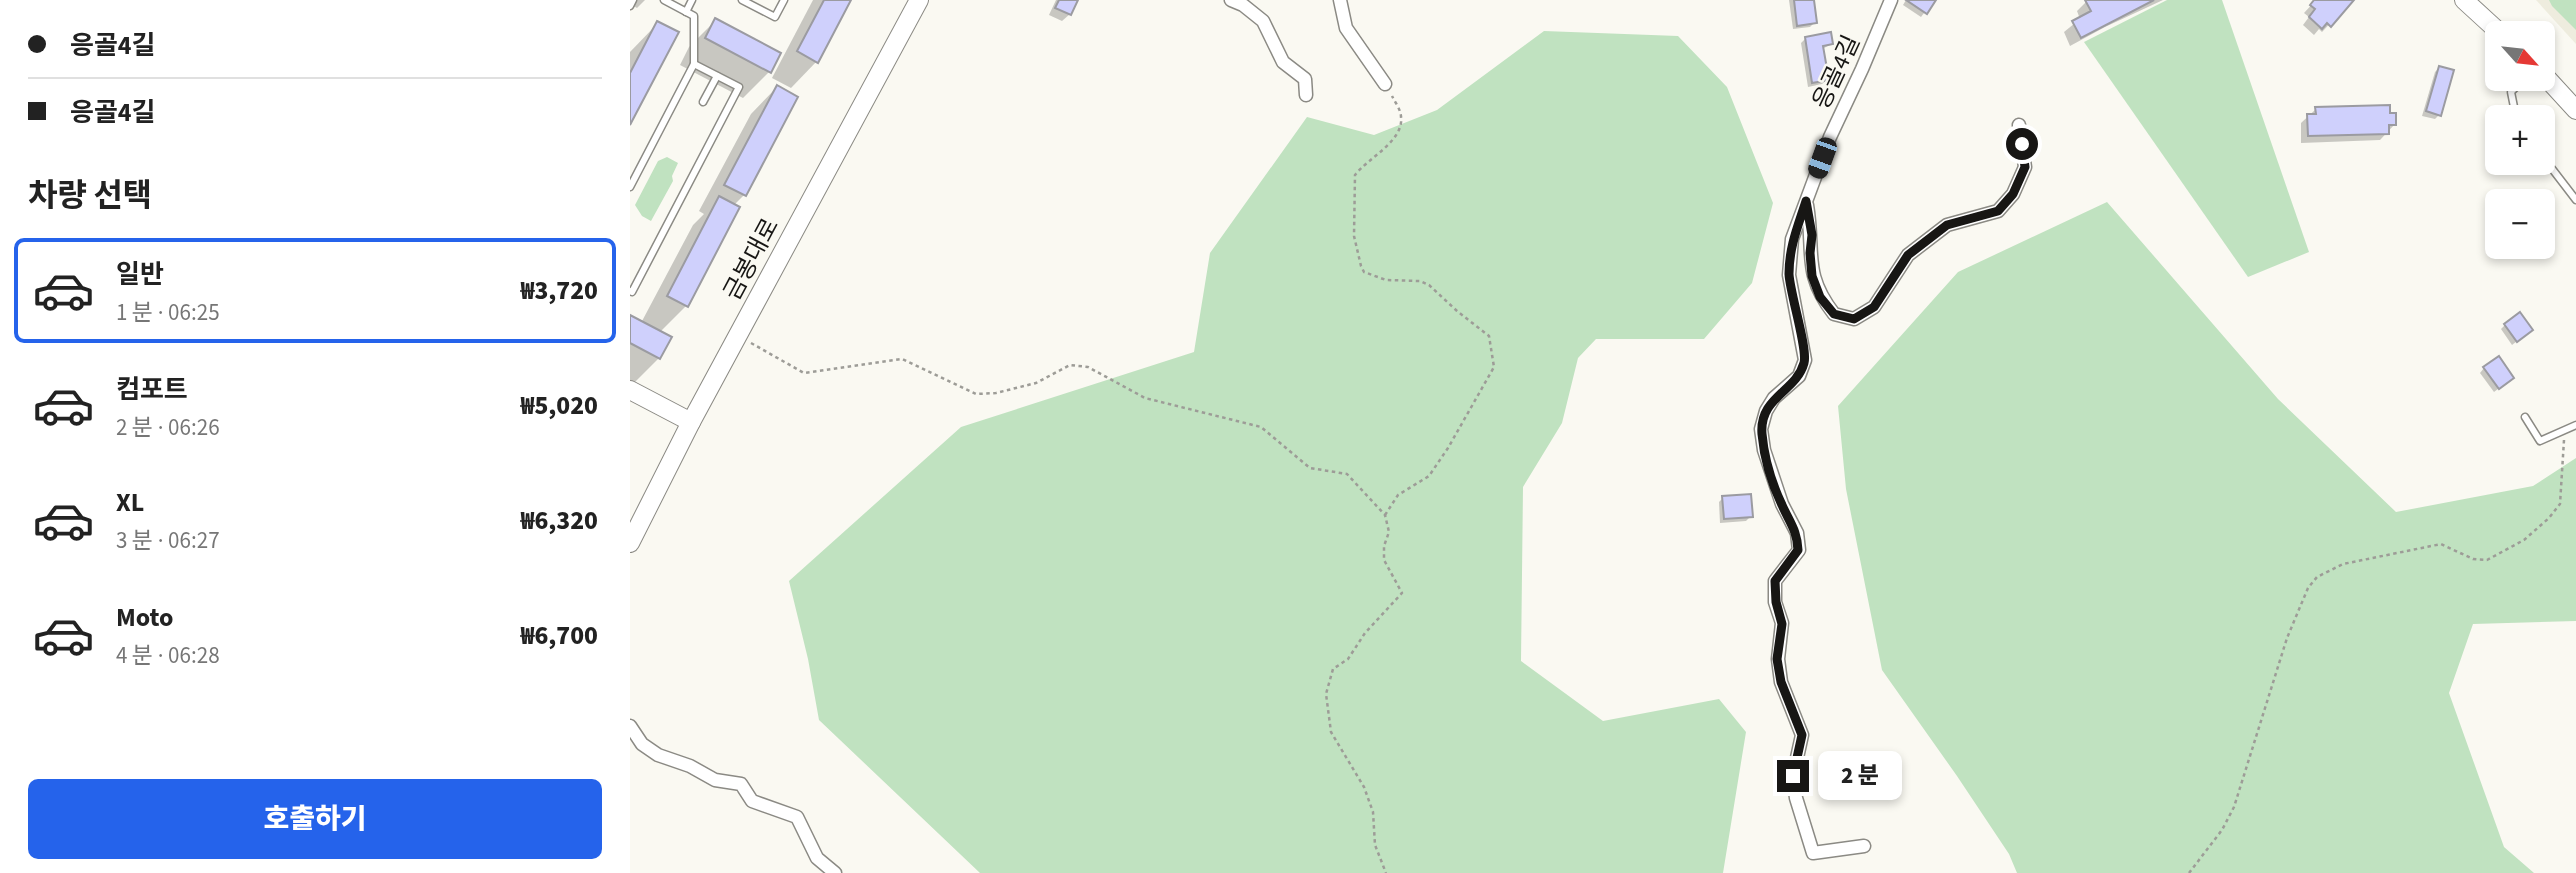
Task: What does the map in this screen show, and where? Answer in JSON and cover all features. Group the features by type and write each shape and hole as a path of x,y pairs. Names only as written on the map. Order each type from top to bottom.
{"street":[{"name":"금봉대로","path":"630,543 691,422 919,0"},
{"path":"1231,0 1243,5 1263,21 1283,62 1305,79 1306,95"},
{"path":"1340,0 1346,29 1385,84"},
{"name":"응골4길","path":"1864,846 1813,853 1799,808 1793,776 1802,735 1781,682 1777,659 1782,624 1776,602 1775,581 1798,550 1797,533 1782,504 1764,450 1761,429 1766,411 1774,398 1799,376 1805,360 1789,275 1792,239 1829,137 1891,0"},
{"path":"2465,0 2487,21"},
{"path":"2555,87 2576,110"},
{"name":"응골4길","path":"1806,201 1812,235 1812,276 1820,297 1834,314 1854,319 1874,307 1908,255 1947,225 1998,211 2013,194 2025,167 2019,125"},
{"path":"630,390 691,422"},
{"path":"630,726 642,744 658,755 690,766 715,780 741,785 752,802 797,817 817,858 835,873"}],"lane":[{"path":"630,6 633,0"},
{"path":"630,187 694,64 694,16 664,0"},
{"path":"686,12 692,0"},
{"path":"742,0 775,17 784,0"},
{"path":"630,291 632,292 739,88 694,64"},
{"path":"703,102 717,76"},
{"path":"2555,173 2576,200"},
{"path":"2525,417 2540,441 2576,425"}],"path":[{"path":"1385,84 1401,117 1389,146 1372,156 1355,175 1353,236 1360,266 1364,272 1376,277 1420,281 1429,285 1489,336 1494,367 1434,470 1398,495 1385,515"},
{"path":"738,335 804,373 902,359 976,394 996,393 1036,383 1070,365 1088,368 1145,398 1261,427 1310,468 1347,474 1385,515 1389,532 1384,546 1384,560 1402,593 1365,633 1348,659 1333,669 1326,694 1331,732 1364,787 1373,812 1375,845 1386,873"},
{"path":"2189,873 2222,830 2234,807 2287,638 2308,587 2317,577 2343,564 2441,544 2473,559 2487,561 2524,540 2549,518 2560,504 2565,431"}],"shaded area":[{"path":"2536,0 2576,0 2576,44"}],"green space":[{"path":"2167,0 2222,0 2309,252 2248,277 2084,42"},
{"path":"2549,0 2576,0 2576,30 2552,6"},
{"path":"1544,31 1678,36 1727,87 1773,203 1752,283 1704,339 1596,339 1578,358 1562,423 1523,487 1521,661 1603,721 1719,699 1746,732 1723,873 980,873 819,720 808,659 789,581 961,427 1194,352 1210,253 1307,117 1374,135 1437,110"},
{"path":"667,157 678,163 672,176 673,181 651,221 642,216 635,205 658,161"},
{"path":"2107,202 2278,399 2396,512 2533,486 2576,458 2576,621 2473,624 2449,693 2504,847 2534,873 2017,873 2009,854 1882,670 1846,489 1838,406 1958,272"}],"building":[{"path":"824,0 851,0 818,63 797,51"},
{"path":"1059,0 1078,0 1071,15 1055,8"},
{"path":"1794,0 1814,0 1817,23 1797,26"},
{"path":"1906,0 1936,0 1927,14"},
{"path":"2085,0 2154,0 2081,38 2072,21 2091,11"},
{"path":"2314,0 2354,0 2331,27 2327,23 2322,29 2309,17 2315,9 2310,5"},
{"path":"715,18 781,53 771,73 705,38"},
{"path":"657,21 679,32 630,125 630,73"},
{"path":"1831,32 1833,44 1823,46 1829,80 1812,83 1805,37"},
{"path":"2439,66 2454,70 2441,116 2426,111"},
{"path":"777,85 798,97 746,196 724,185"},
{"path":"2390,105 2390,113 2396,113 2396,125 2389,125 2389,134 2308,136 2307,114 2316,114 2315,107"},
{"path":"719,196 740,207 688,307 667,296"},
{"path":"2520,312 2533,330 2517,342 2504,324"},
{"path":"630,315 672,337 660,359 630,343"},
{"path":"2499,356 2514,378 2499,389 2483,367"},
{"path":"1751,494 1753,517 1724,519 1722,496"}],"route":[{"path":"1793,776 1802,735 1781,682 1777,659 1782,624 1776,602 1775,581 1798,550 1797,533 1782,504 1764,450 1761,429 1766,411 1774,398 1799,376 1805,360 1789,275 1792,239 1806,201 1812,235 1812,276 1820,297 1834,314 1854,319 1874,307 1908,255 1947,225 1998,211 2013,194 2025,167 2022,144"}]}
